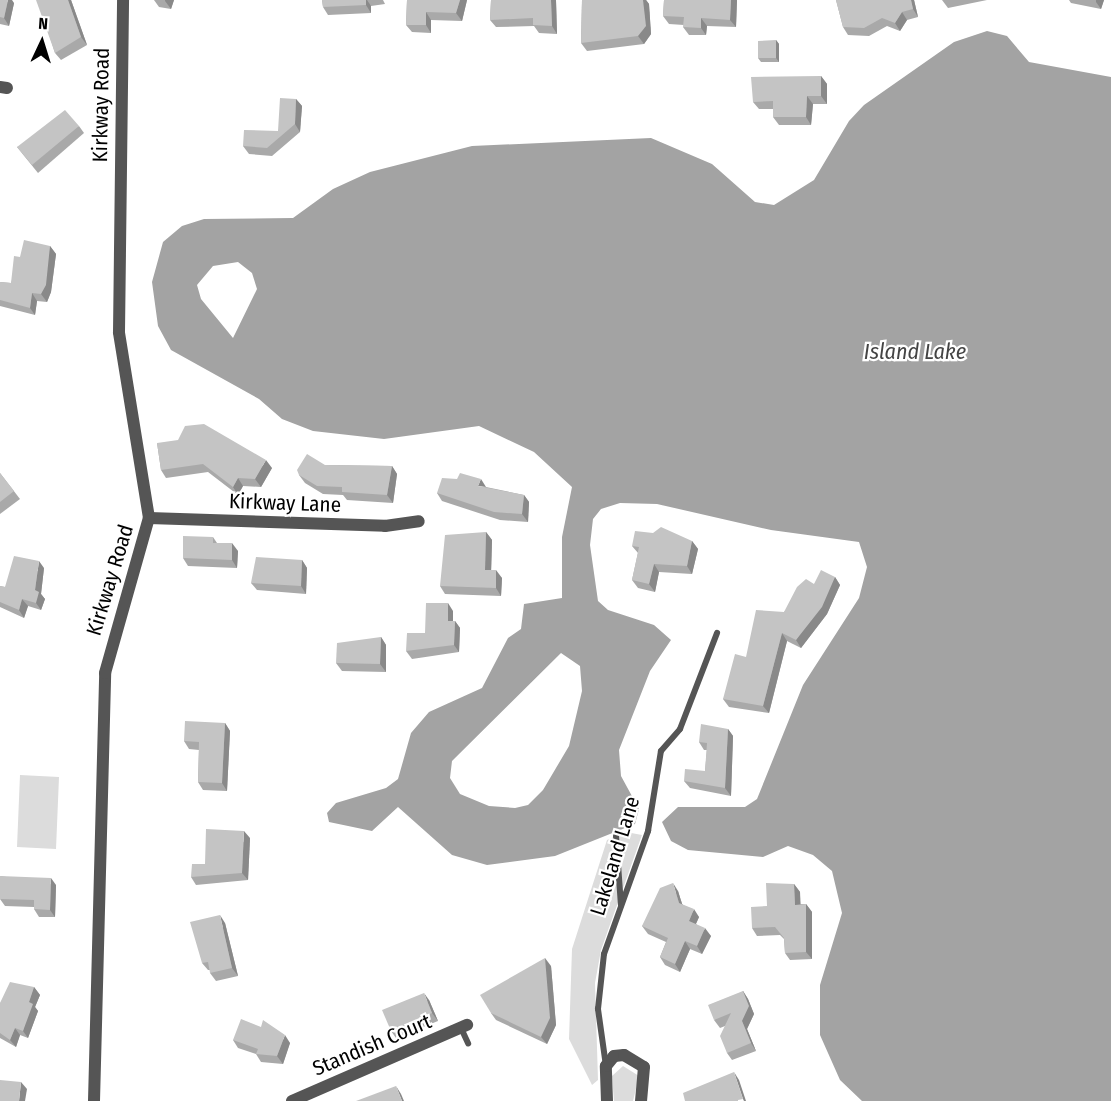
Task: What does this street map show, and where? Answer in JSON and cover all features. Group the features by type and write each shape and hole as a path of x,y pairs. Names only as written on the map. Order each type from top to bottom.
{"street":[{"name":"Kirkway Road","path":"94,1101 105,673 149,518 119,332 123,0"},
{"name":"Kirkway Lane","path":"149,518 385,526 419,521"},
{"name":"Standish Court","path":"292,1101 464,1026"},
{"path":"606,1066 614,1056 637,1060 646,1079 641,1101"},
{"name":"Lakeland Lane","path":"606,1066 607,1101"}],"lane":[{"name":"Lakeland Lane","path":"606,1066 599,1038 599,981 621,906 648,831 661,751 680,729 717,633"},
{"path":"616,836 621,906"},
{"path":"464,1026 468,1043"}],"shaded area":[{"path":"20,775 59,777 56,849 17,847"},
{"path":"626,832 642,835 601,950 595,983 598,1080 592,1085 569,1039 572,949 607,840"},
{"path":"623,1066 639,1076 633,1101 614,1101 612,1076"}],"water":[{"name":"Island Lake","path":"987,31 1007,36 1029,62 1111,77 1111,1101 862,1101 840,1080 820,1035 820,985 842,913 832,871 813,855 788,846 763,857 688,850 671,841 662,822 678,807 745,807 757,799 803,685 859,598 867,567 859,542 771,530 657,504 620,503 601,509 593,519 590,545 598,601 608,610 654,625 671,640 650,671 619,750 621,776 639,809 635,824 555,856 487,865 452,855 398,807 372,831 329,822 327,813 336,803 386,788 398,779 411,733 429,712 482,688 508,638 521,629 524,604 562,598 562,537 572,487 534,452 479,426 384,439 313,431 282,419 259,399 171,350 158,326 152,282 163,242 182,226 204,219 293,218 333,189 370,172 472,146 651,138 712,164 755,202 774,205 814,180 849,121 864,105 954,42","holes":["238,262 252,273 257,289 233,338 201,299 197,285 213,266","561,653 580,666 582,691 569,746 543,790 528,805 515,808 489,806 460,794 450,778 452,761"]}],"building":[{"path":"0,0 8,0 4,18 0,17"},
{"path":"36,0 68,0 81,37 55,53"},
{"path":"322,0 366,0 366,5 323,7"},
{"path":"407,0 460,0 456,13 426,12 426,25 406,25"},
{"path":"491,0 551,0 552,26 533,25 533,18 490,20"},
{"path":"582,0 643,0 646,26 638,36 581,43"},
{"path":"664,0 731,0 730,20 701,18 701,28 683,27 684,17 663,16"},
{"path":"836,0 911,0 913,9 902,12 895,23 882,18 864,28 843,27"},
{"path":"776,40 776,58 758,58 758,41"},
{"path":"821,76 821,96 807,96 806,117 773,117 773,101 753,102 751,77"},
{"path":"280,98 296,99 295,124 267,148 243,146 244,130 278,131"},
{"path":"65,110 79,126 32,165 17,147"},
{"path":"24,240 50,246 46,285 41,294 32,293 30,308 0,300 0,282 11,283 14,256 20,257"},
{"path":"204,424 266,460 255,479 238,478 233,487 203,464 161,470 157,443 178,440 185,426"},
{"path":"307,454 325,465 392,466 387,495 342,492 342,487 317,486 299,475 297,470"},
{"path":"0,473 14,491 0,502"},
{"path":"460,473 481,479 478,486 524,495 522,514 494,512 437,493 442,478 457,479"},
{"path":"661,527 692,541 687,566 654,564 649,584 632,580 639,547 632,546 635,531 653,533"},
{"path":"486,532 485,570 496,570 496,588 440,586 445,535"},
{"path":"183,536 213,537 213,543 232,543 232,560 183,558"},
{"path":"14,556 39,561 35,590 39,592 36,603 22,599 19,610 0,602 0,586 5,587"},
{"path":"256,557 302,560 301,586 251,583"},
{"path":"821,570 835,577 822,607 796,640 782,633 763,706 723,699 735,654 746,657 756,610 784,612 797,587 806,579 814,584"},
{"path":"426,603 448,603 448,621 455,621 454,645 406,651 407,633 425,633"},
{"path":"381,637 380,664 336,663 337,643"},
{"path":"185,721 225,723 222,783 198,782 199,742 184,741"},
{"path":"701,724 728,729 725,788 684,781 685,769 705,771 707,743 699,742"},
{"path":"206,829 244,831 242,873 191,877 192,864 205,864"},
{"path":"0,876 51,878 50,910 34,909 34,900 0,899"},
{"path":"673,883 679,903 694,909 689,921 705,928 697,946 685,941 675,964 660,957 668,938 642,926 660,888"},
{"path":"766,883 794,884 795,905 806,904 806,952 785,953 784,938 775,927 752,928 751,907 767,906"},
{"path":"220,915 232,968 210,973 208,962 202,963 190,922"},
{"path":"545,958 550,1018 541,1037 491,1013 480,995"},
{"path":"10,982 34,987 29,1002 33,1004 23,1031 15,1028 10,1040 0,1033 0,1003"},
{"path":"743,991 749,1006 742,1021 751,1043 727,1053 720,1036 731,1013 714,1020 708,1005"},
{"path":"424,993 432,1013 391,1031 382,1010"},
{"path":"241,1019 261,1027 263,1020 285,1035 277,1056 256,1054 258,1049 233,1040"},
{"path":"734,1072 743,1099 738,1101 685,1101 683,1093"},
{"path":"0,1080 21,1082 19,1101 0,1101"},
{"path":"396,1086 402,1101 356,1101"}]}
